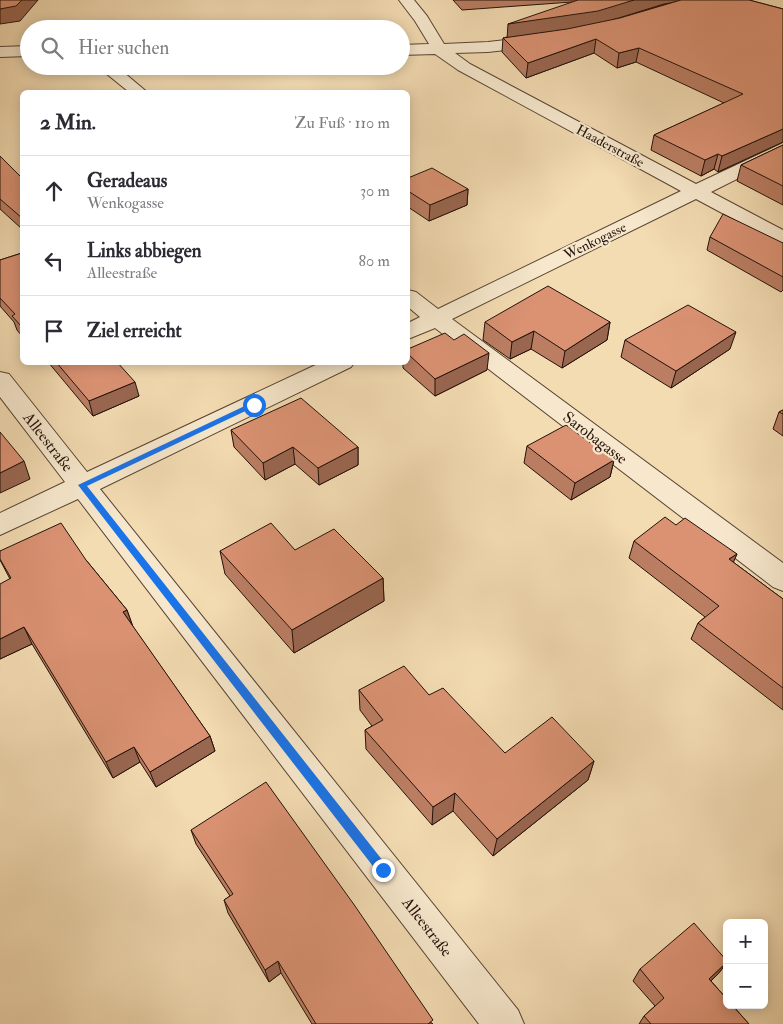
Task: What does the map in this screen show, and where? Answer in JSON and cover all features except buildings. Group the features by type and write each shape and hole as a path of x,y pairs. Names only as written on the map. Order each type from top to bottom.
{"street":[{"path":"406,0 422,19 440,50"},
{"path":"410,50 488,47 552,39"},
{"name":"Haaderstraße","path":"440,50 464,67 783,238"},
{"path":"0,52 20,51"},
{"path":"117,75 136,90"},
{"name":"Wenkogasse","path":"410,331 783,150"},
{"name":"Sarobagasse","path":"410,299 783,579"},
{"path":"0,525 337,365"},
{"name":"Alleestraße","path":"0,380 504,1024"}],"route":[{"path":"254,405 82,485 383,870"}]}
